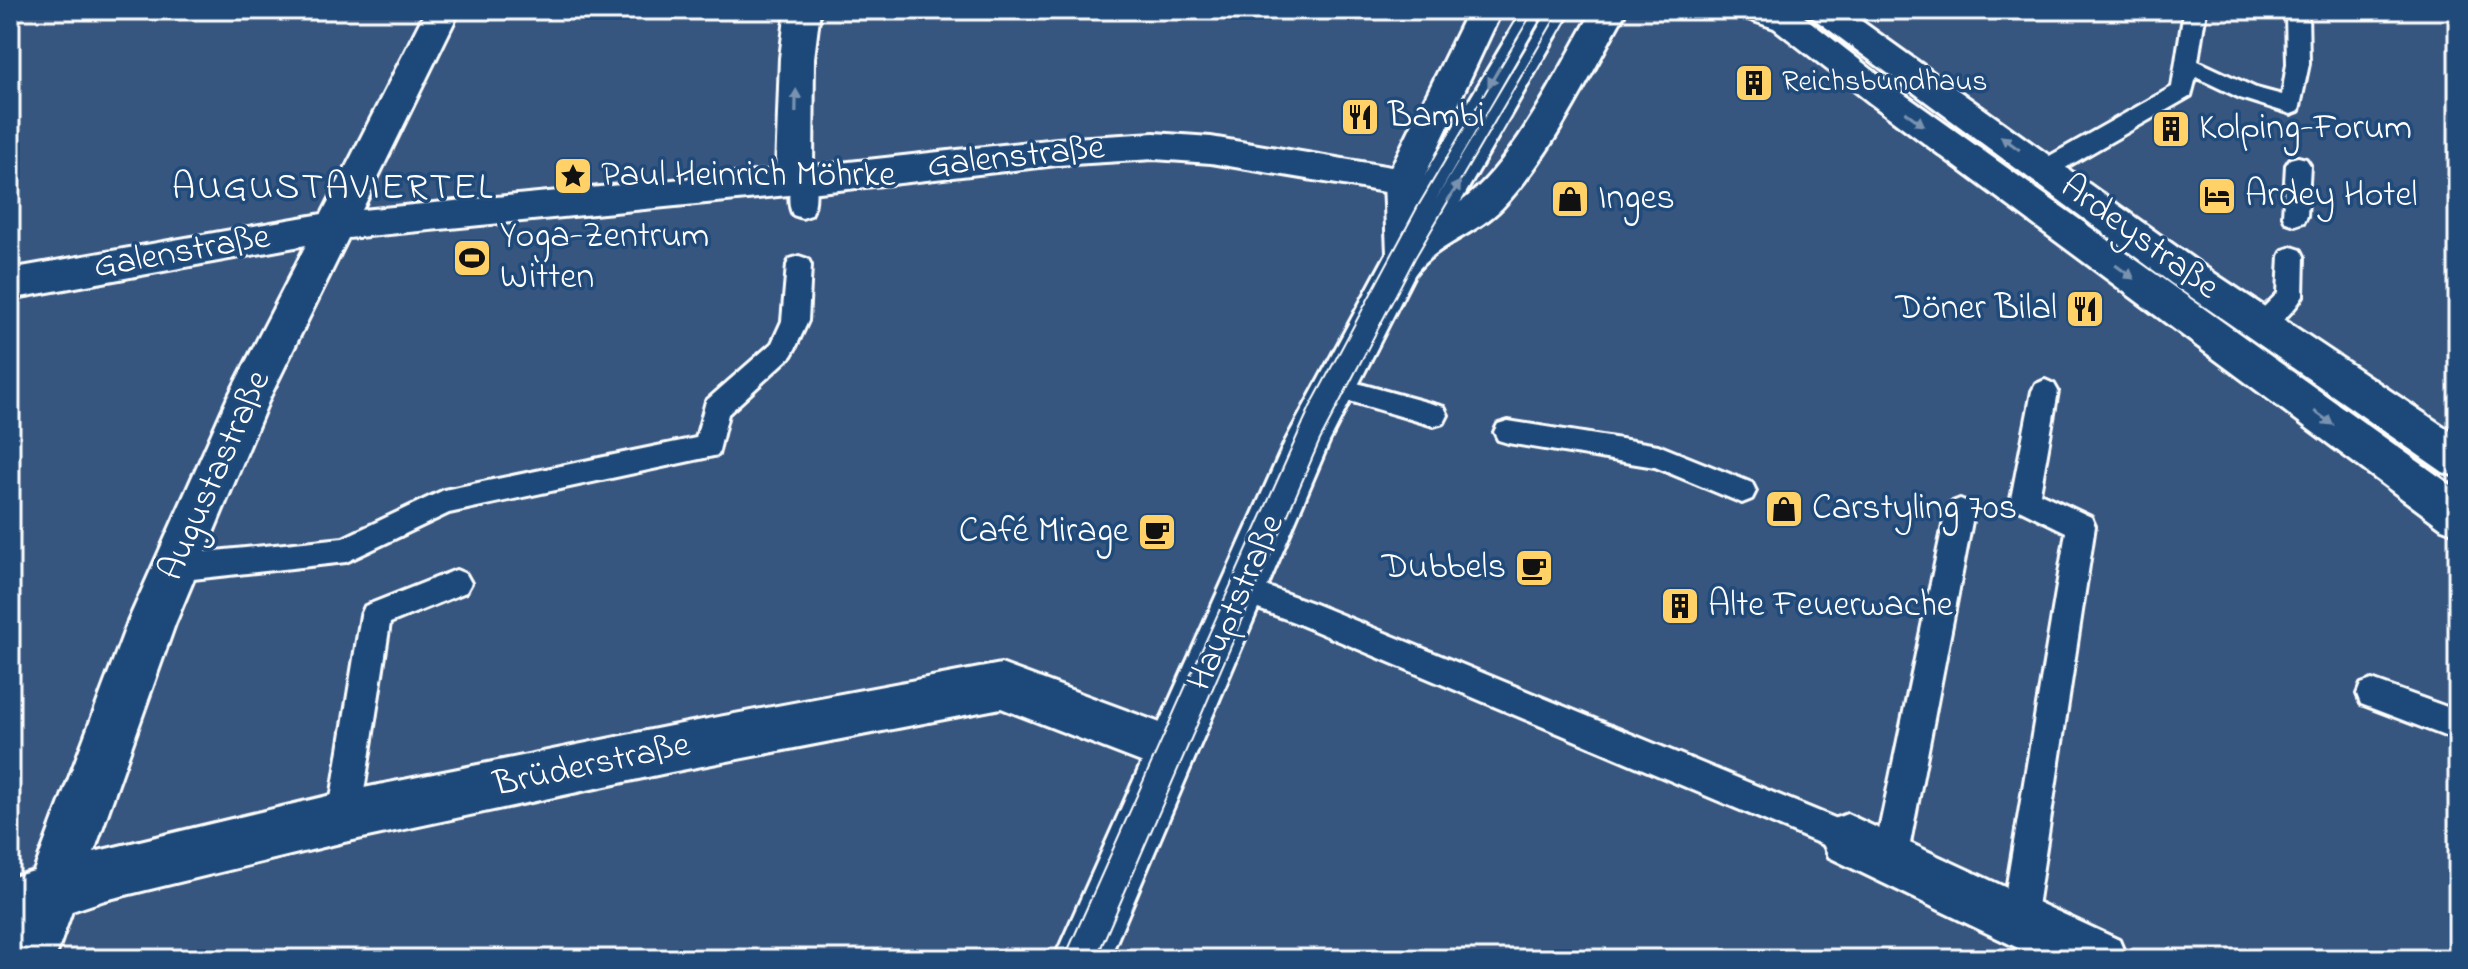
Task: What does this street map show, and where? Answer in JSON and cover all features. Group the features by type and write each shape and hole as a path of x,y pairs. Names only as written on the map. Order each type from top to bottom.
{"street":[{"name":"Augustastraße","path":"28,959 31,898 249,397 443,10"},
{"path":"800,189 797,58 803,10"},
{"path":"1485,10 1403,182 1406,252 1466,218 1489,199 1533,137 1605,19 1638,10"},
{"name":"Ardeystraße","path":"1824,10 2259,325 2458,459"},
{"path":"1782,13 1882,95 2458,515"},
{"name":"Galenstraße","path":"10,284 334,226 800,189 1057,152 1154,146 1211,150 1403,182"},
{"name":"Hauptstraße","path":"1081,959 1307,442 1406,252"},
{"name":"Brüderstraße","path":"31,898 105,874 344,817 671,749 1001,686 1172,751"},
{"path":"1869,849 2100,959"}],"lane":[{"path":"1406,252 1424,197 1534,10"},
{"path":"1406,252 1453,195 1560,10"},
{"path":"2045,169 2183,91 2195,10"},
{"path":"2189,66 2248,93 2291,106 2298,64 2297,10"},
{"path":"2295,216 2298,165"},
{"path":"2259,325 2290,296 2292,256"},
{"path":"175,568 346,550 444,502 708,447 716,409 782,349 795,321 799,265"},
{"path":"1335,387 1434,415"},
{"path":"2018,920 2081,526 2025,499 2045,391"},
{"path":"1508,432 1658,456 1742,491"},
{"path":"1243,591 1319,619 1869,849 1960,511"},
{"path":"344,817 376,615 456,583"},
{"path":"2372,694 2458,726"}],"tram line":[{"path":"1064,959 1310,407 1418,206 1534,10"},
{"path":"1096,959 1320,440 1415,258 1560,10"}],"place":[{"name":"Reichsbundhaus","path":"1754,83"},
{"name":"Bambi","path":"1360,117"},
{"name":"Kolping-Forum","path":"2171,129"},
{"name":"Paul Heinrich Möhrke","path":"573,176"},
{"name":"Ardey Hotel","path":"2217,196"},
{"name":"Inges","path":"1570,199"},
{"name":"Yoga-Zentrum Witten","path":"472,258"},
{"name":"Döner Bilal","path":"2085,309"},
{"name":"Carstyling 70s","path":"1784,509"},
{"name":"Café Mirage","path":"1157,532"},
{"name":"Dubbels","path":"1534,568"},
{"name":"Alte Feuerwache","path":"1680,606"}],"district":[{"name":"AUGUSTAVIERTEL","path":"333,189"}]}
